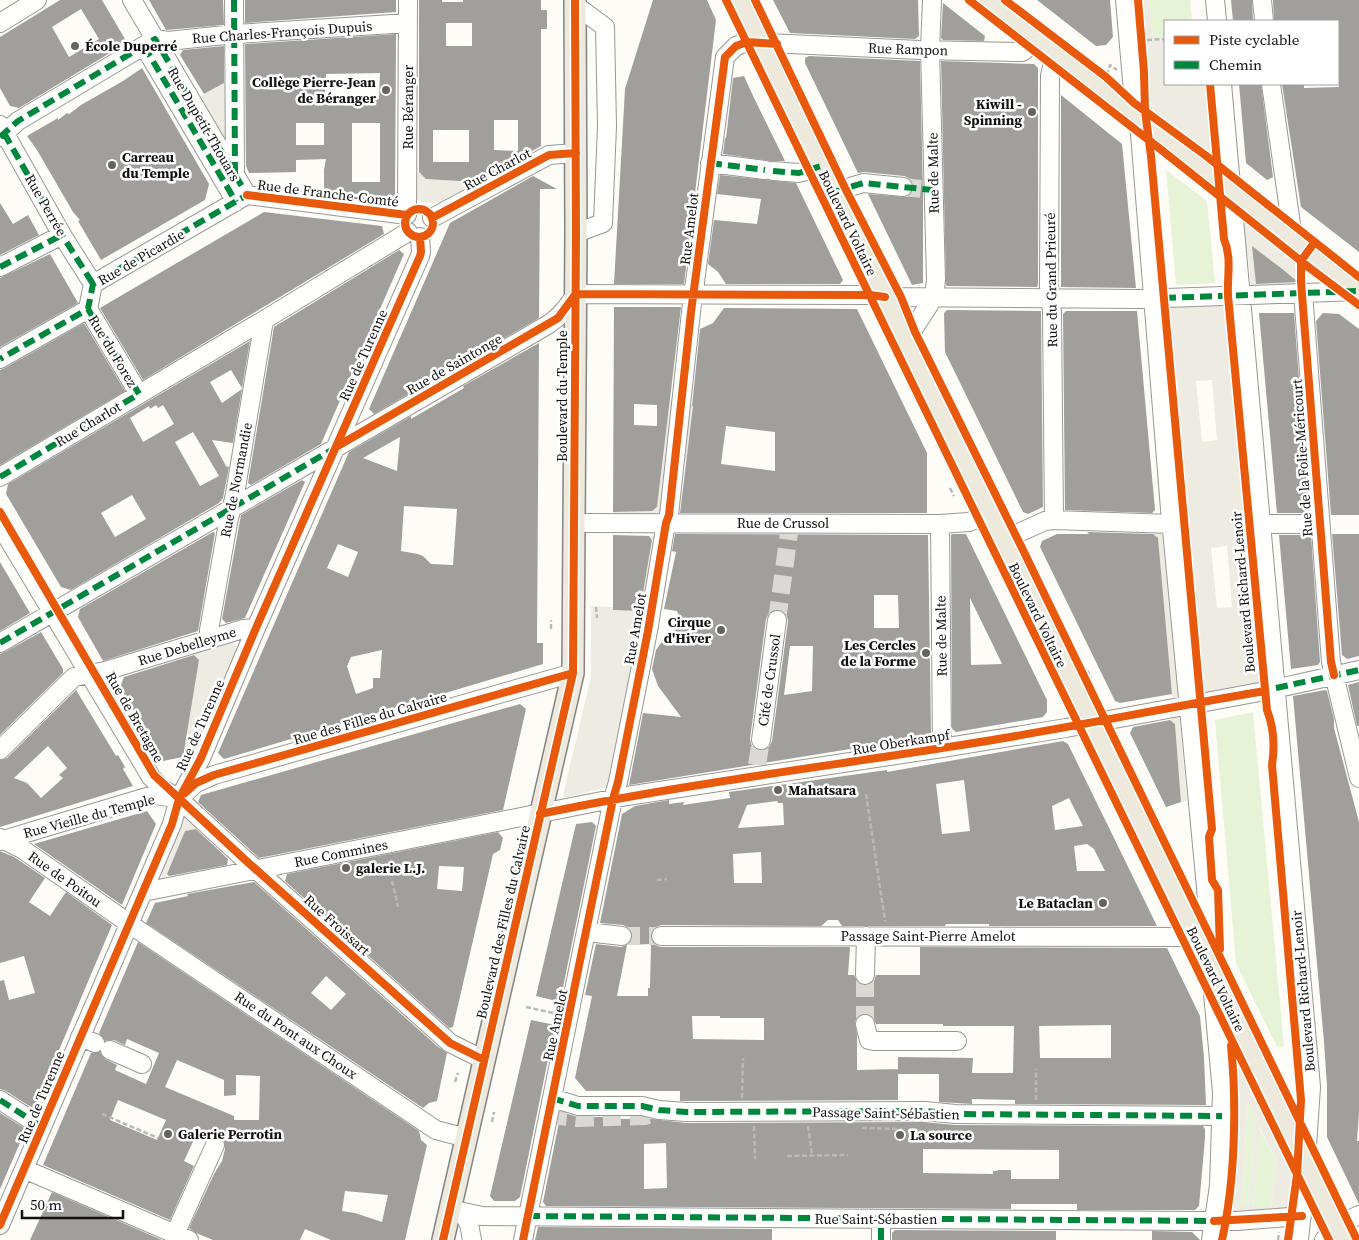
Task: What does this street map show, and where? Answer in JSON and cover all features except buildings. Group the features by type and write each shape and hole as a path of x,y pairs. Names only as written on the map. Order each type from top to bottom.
{"main road":[{"name":"Boulevard Voltaire","path":"740,0 1306,1164 1335,1237"},
{"path":"987,0 1139,120 1286,231 1359,290"},
{"name":"Boulevard du Temple","path":"573,673 576,294 575,2"},
{"name":"Boulevard des Filles du Calvaire","path":"443,1240 456,1210 458,1178 573,673"}],"street":[{"path":"0,23 38,0"},
{"name":"Rue Dupetit-Thouars","path":"132,0 150,43 241,199"},
{"path":"234,0 236,177"},
{"name":"Rue Béranger","path":"408,0 412,228"},
{"name":"Rue de Malte","path":"902,333 914,328 934,297 936,280 927,189 932,0"},
{"path":"1125,0 1134,103 1139,120 1158,299 1172,524 1206,887 1211,971 1222,1093 1219,1186 1210,1240"},
{"path":"1215,0 1217,20"},
{"path":"1262,0 1264,20"},
{"name":"Boulevard du Temple","path":"575,2 605,27 607,126 603,223 576,233"},
{"name":"Rue Charles-François Dupuis","path":"150,43 235,34 408,23"},
{"name":"Rue Rampon","path":"762,44 1022,52 1038,40"},
{"name":"Rue Amelot","path":"523,1240 618,782 669,515 710,162 725,57 736,46 746,42 762,44"},
{"path":"1,132 150,43"},
{"name":"Rue Dupetit-Thouars","path":"150,43 236,177 241,199"},
{"name":"Rue du Grand Prieuré","path":"1054,520 1052,312 1050,299 1050,76 1055,54"},
{"name":"Boulevard Richard-Lenoir","path":"1222,85 1311,1086 1299,1240"},
{"path":"1271,85 1291,224 1286,231"},
{"name":"Rue Perrée","path":"1,132 93,284"},
{"name":"Rue Charlot","path":"432,218 549,155 576,153"},
{"path":"710,162 799,173 821,166"},
{"path":"834,192 863,183 903,187"},
{"name":"Rue de Franche-Comté","path":"241,199 412,228 410,212 418,209 426,211 432,218"},
{"name":"Rue de Picardie","path":"88,309 93,284 241,199"},
{"path":"412,228 428,233 431,230 432,218"},
{"name":"Rue Charlot","path":"0,477 264,320 412,228"},
{"name":"Rue de Turenne","path":"0,1224 4,1199 24,1169 42,1127 95,1043 129,923 172,824 179,799 201,758 256,628 420,256 421,252 412,228"},
{"path":"0,267 62,235"},
{"path":"576,294 870,295 885,297 1158,299 1359,290"},
{"name":"Rue de la Folie-Méricourt","path":"1303,293 1331,662 1359,778"},
{"name":"Rue de Saintonge","path":"0,643 558,318 576,294"},
{"path":"0,359 88,309"},
{"name":"Rue du Forez","path":"88,309 139,394"},
{"name":"Rue de Normandie","path":"209,639 264,320"},
{"name":"Rue de Crussol","path":"575,523 666,523 790,528 969,522 990,514"},
{"path":"1003,540 1046,521 1054,520 1172,524"},
{"name":"Rue de Malte","path":"940,524 942,748"},
{"path":"1262,524 1320,524"},
{"name":"Rue de Bretagne","path":"0,525 54,612 151,777 161,788 179,799"},
{"name":"Cité de Crussol","path":"761,740 777,620"},
{"name":"Rue Debelleyme","path":"0,750 74,677 105,671 209,639 256,628"},
{"name":"Rue Oberkampf","path":"540,814 613,799 942,748 1189,705 1359,670"},
{"name":"Rue des Filles du Calvaire","path":"179,799 196,783 214,776 573,673"},
{"name":"Rue Vieille du Temple","path":"1,839 150,796 156,795 179,799"},
{"name":"Rue Froissart","path":"179,799 450,1042 484,1060"},
{"name":"Rue Commines","path":"143,892 540,814"},
{"name":"Rue de Poitou","path":"1,839 22,849 129,923"},
{"name":"Rue du Pont aux Choux","path":"129,923 436,1130 467,1138"},
{"path":"587,932 622,936"},
{"name":"Passage Saint-Pierre Amelot","path":"661,936 1195,937"},
{"path":"865,975 866,936"},
{"path":"865,1024 869,1040 874,1041 956,1041"},
{"path":"95,1043 142,1064"},
{"name":"Passage Saint-Sébastien","path":"552,1098 578,1106 642,1106 659,1110 686,1112 925,1111 955,1114 1222,1116"},
{"path":"0,1100 42,1127"},
{"path":"24,1169 182,1237 215,1145"},
{"path":"456,1210 469,1224 472,1240"},
{"name":"Rue Saint-Sébastien","path":"456,1210 482,1216 881,1219 1237,1221 1302,1216"},
{"path":"1335,1237 1348,1220 1359,1215"},
{"path":"881,1219 881,1240"}],"path":[{"path":"1141,30 1142,48"},
{"path":"1147,40 1164,38"},
{"path":"1107,74 1110,65 1122,73"},
{"path":"1098,71 1113,83"},
{"path":"950,488 954,496"},
{"path":"596,607 596,618"},
{"path":"551,629 552,620"},
{"path":"1084,670 1091,678"},
{"path":"866,794 885,921"},
{"path":"657,880 667,879"},
{"path":"392,881 398,907"},
{"path":"526,1007 545,1011"},
{"path":"743,1058 747,1112 755,1159"},
{"path":"1036,1069 1036,1107"},
{"path":"455,1082 458,1073"},
{"path":"492,1122 494,1112"},
{"path":"102,1114 158,1138"},
{"path":"808,1126 812,1155"},
{"path":"787,1156 848,1156"}],"green space":[{"path":"1149,0 1190,0 1192,20 1164,20 1164,38 1153,38"},
{"path":"1166,170 1207,201 1215,283 1176,285"},
{"path":"1253,712 1284,1046 1277,1047 1236,963 1215,720"},
{"path":"1247,1101 1255,1116 1254,1148 1248,1206 1240,1206 1244,1177"},
{"path":"1258,1126 1276,1160 1271,1209 1252,1207"}],"shaded area":[{"path":"1140,0 1149,0 1153,38 1164,38 1164,85 1208,85 1214,153 1212,156 1146,106 1146,74"},
{"path":"229,80 230,158 195,100"},
{"path":"415,172 419,172 426,179 479,182 480,188 451,204 422,202 416,199"},
{"path":"1249,223 1294,260 1298,278 1296,285 1253,288 1251,286 1248,256 1243,253 1243,230 1245,225","holes":["1259,251 1292,277 1290,282 1257,285 1253,254"]},
{"path":"1223,304 1228,311 1261,678 1257,685 1206,694 1201,686 1168,314 1171,306","holes":["1212,380 1217,440 1202,442 1196,381","1227,546 1232,607 1217,608 1211,548"]},
{"path":"672,398 693,406 687,461 683,460 674,516 613,516 613,512 652,511 657,508 670,400"},
{"path":"1158,530 1163,536 1178,694 1177,699 1174,701 1158,538 1153,534 1158,533"},
{"path":"655,534 657,537 610,786 566,798 563,795 591,677 591,606 613,607 613,610 640,611 653,540 651,538"},
{"path":"231,640 237,647 238,654 235,654 190,759 186,760 183,757 199,660 194,656 195,651"},
{"path":"1175,715 1180,721 1187,801 1181,802 1175,724 1170,720"},
{"path":"192,819 199,825 196,829 185,831 167,874 163,879 160,871 179,825 184,820"},
{"path":"1240,1067 1243,1069 1294,1176 1291,1209 1230,1214 1236,1111 1235,1070","holes":["1247,1101 1255,1116 1254,1148 1248,1206 1240,1206 1244,1177","1259,1126 1276,1160 1271,1209 1252,1206"]}],"tunnel":[{"path":"903,187 922,189"},
{"path":"777,620 789,533"},
{"path":"757,765 761,740"},
{"path":"622,936 661,936"},
{"path":"865,975 865,1024"},
{"path":"549,1115 577,1118 645,1116 659,1110"}],"marked path":[{"path":"234,0 235,174"},
{"path":"0,137 18,121 155,39 247,195 93,284 88,309 0,359"},
{"path":"144,46 236,202"},
{"path":"4,133 62,235 93,284"},
{"path":"710,163 765,170"},
{"path":"773,171 799,173 821,166"},
{"path":"834,192 863,183 933,190"},
{"path":"0,267 62,235"},
{"path":"1164,298 1359,291"},
{"path":"0,477 139,394 88,309"},
{"path":"0,643 335,448"},
{"path":"1276,688 1359,670"},
{"path":"552,1098 578,1106 642,1106 659,1110 686,1112 925,1111 955,1114 1222,1116"},
{"path":"0,1100 42,1127"},
{"path":"528,1216 1214,1221"},
{"path":"881,1219 881,1240"}],"cycle path":[{"path":"443,1240 573,673 576,233 575,0"},
{"path":"726,0 1329,1240"},
{"path":"755,0 845,188 901,297 915,332 1022,548 1357,1240"},
{"path":"969,0 1359,305"},
{"path":"1005,0 1106,77 1134,103 1205,155 1359,277"},
{"path":"1138,0 1145,111 1151,156 1212,829 1209,837 1212,880 1218,890 1220,949"},
{"path":"523,1240 618,782 669,515 691,312 725,57 736,46 747,42 777,44"},
{"path":"1210,85 1224,239 1229,260 1228,296 1267,710 1273,737 1272,765 1301,1100 1297,1175 1288,1240"},
{"path":"432,218 549,155 576,153"},
{"path":"247,195 407,215"},
{"path":"419,209 429,213 433,223 429,233 419,237 409,233 405,223 409,213 419,209"},
{"path":"0,1225 172,824 179,799 201,758 256,628 420,256 420,237"},
{"path":"1314,243 1301,261 1301,282 1331,662 1334,675"},
{"path":"576,294 870,295 885,297"},
{"path":"336,447 558,318 575,295"},
{"path":"0,512 154,775 242,857 450,1043 484,1060"},
{"path":"185,793 196,783 214,775 573,673"},
{"path":"540,814 690,786 1023,735 1265,691"},
{"path":"1222,1240 1230,1194 1234,1143 1234,1093 1231,1046"},
{"path":"1214,1221 1302,1216"}],"place":[{"name":"École Duperré","path":"75,46"},
{"name":"Collège Pierre-Jean de Béranger","path":"386,90"},
{"name":"Kiwill - Spinning","path":"1032,112"},
{"name":"Carreau du Temple","path":"112,165"},
{"name":"Cirque d'Hiver","path":"721,630"},
{"name":"Les Cercles de la Forme","path":"926,653"},
{"name":"Mahatsara","path":"778,790"},
{"name":"galerie L.J.","path":"346,868"},
{"name":"Le Bataclan","path":"1103,903"},
{"name":"Galerie Perrotin","path":"168,1134"},
{"name":"La source","path":"900,1135"}]}
